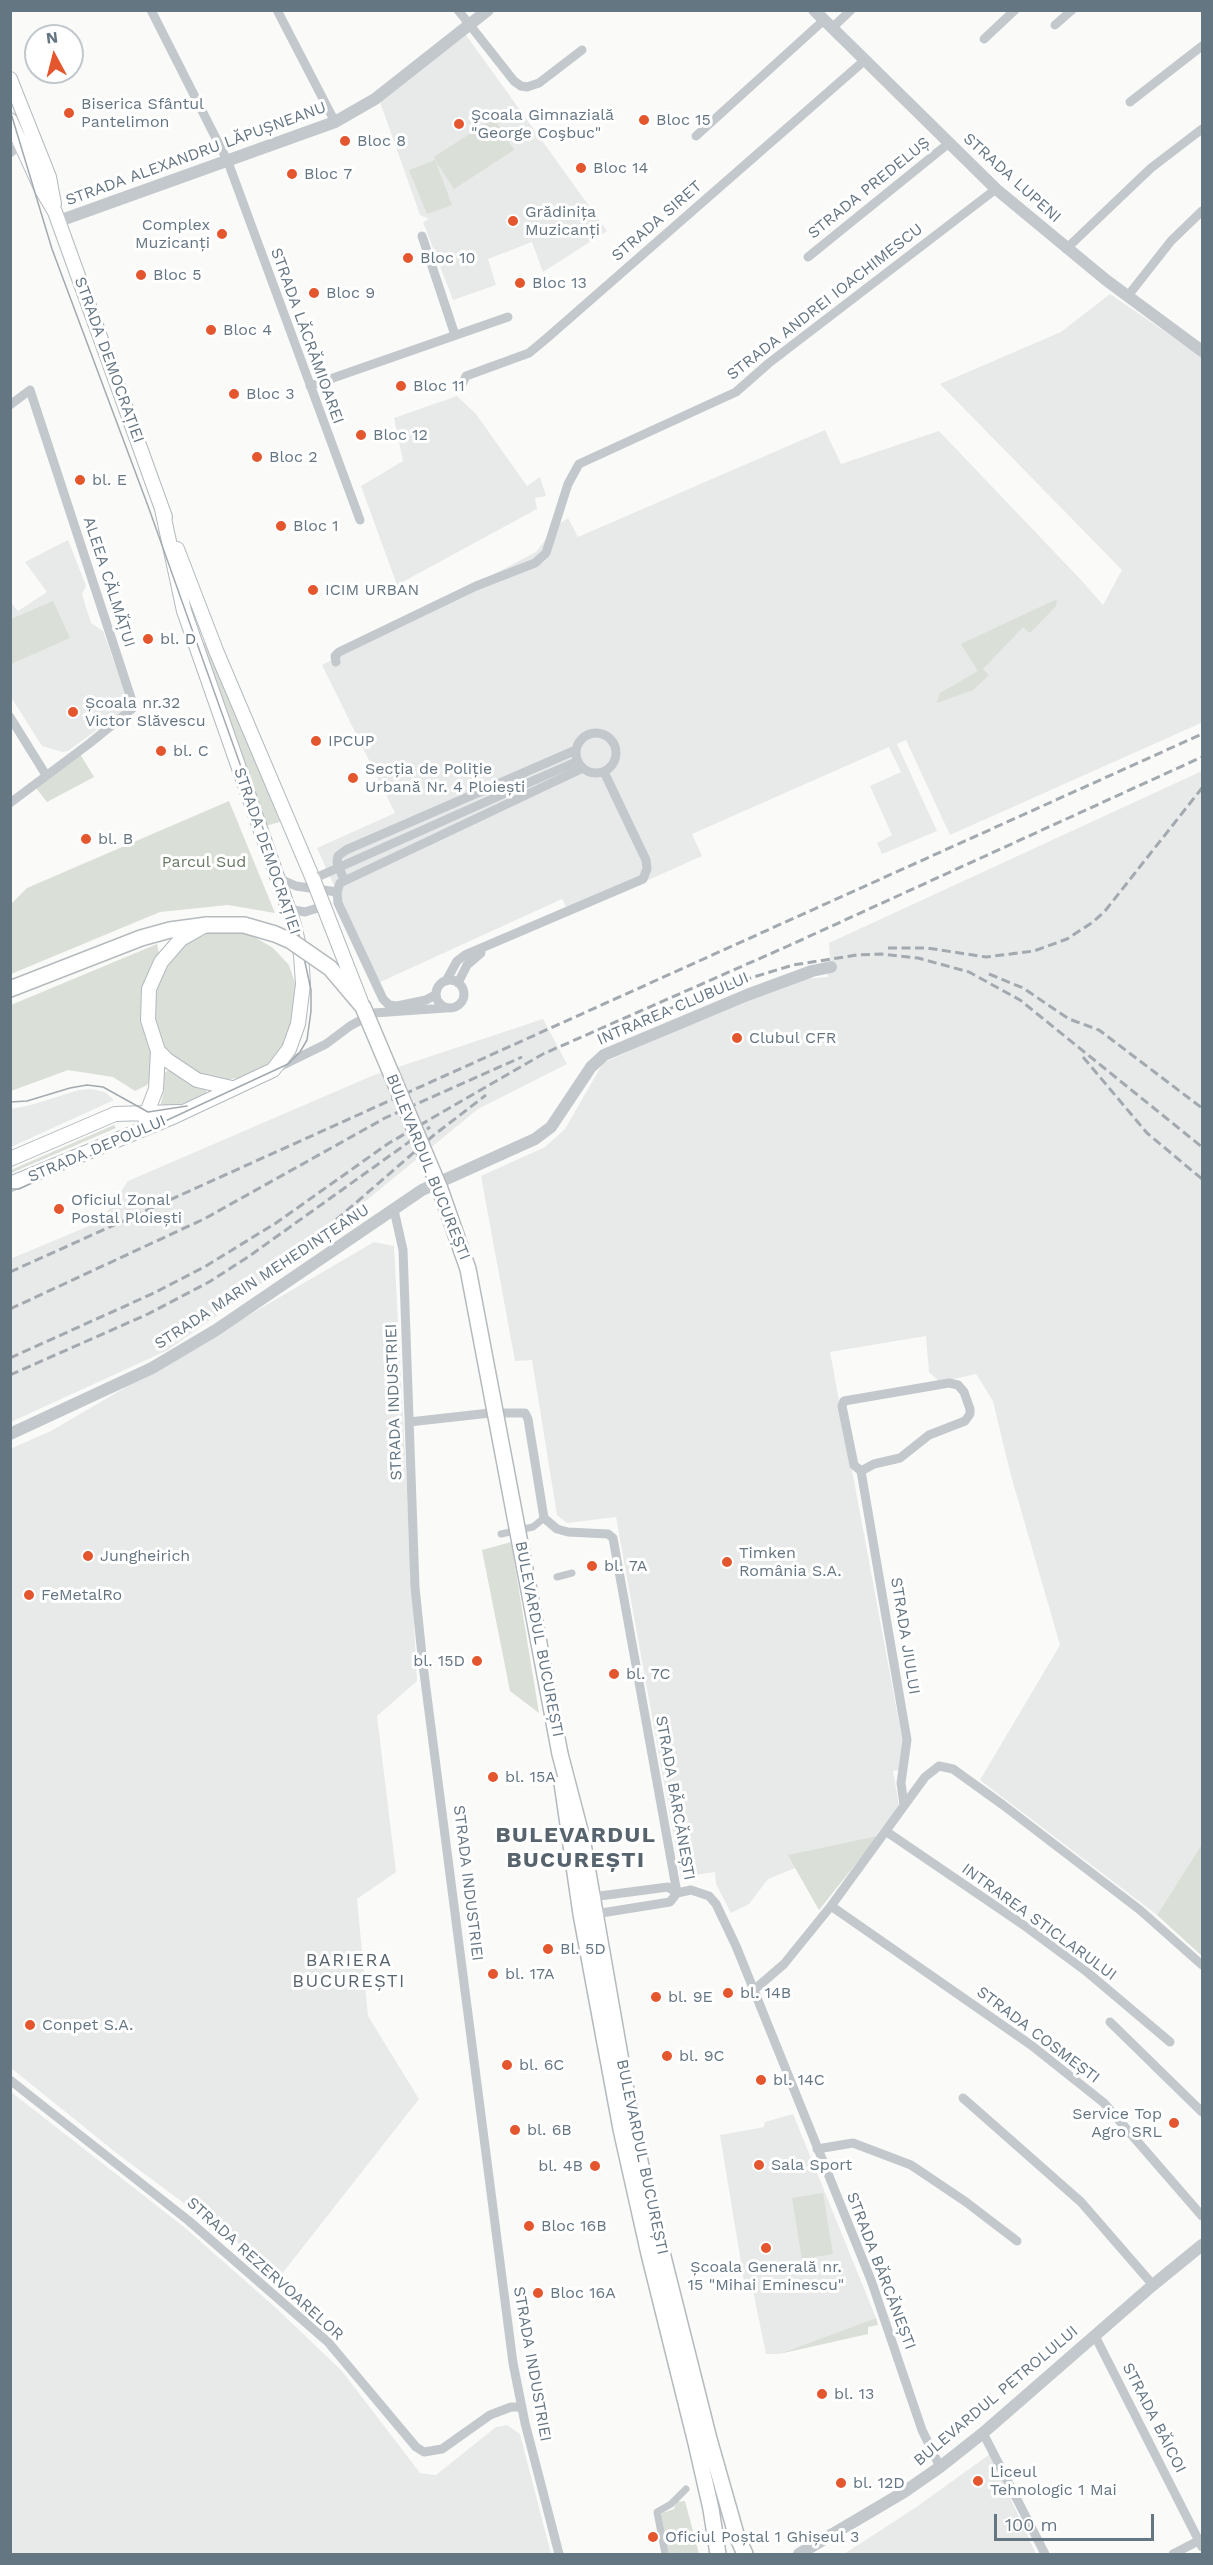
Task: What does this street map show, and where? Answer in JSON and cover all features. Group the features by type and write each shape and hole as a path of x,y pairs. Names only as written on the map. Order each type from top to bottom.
{"main road":[{"name":"STRADA DEMOCRAȚIEI","path":"10,79 21,144"},
{"name":"STRADA DEMOCRAȚIEI","path":"10,120 57,217 162,509 217,653 370,1010"},
{"name":"STRADA DEMOCRAȚIEI","path":"162,509 184,611 289,909 301,955 303,984 301,1006 289,1049 273,1070"},
{"name":"STRADA DEMOCRAȚIEI","path":"188,579 200,660"},
{"name":"BULEVARDUL BUCUREȘTI","path":"10,989 141,938 170,930 207,925 244,925 291,941 330,968 370,1010 440,1189 468,1269 560,1754 569,1840 621,2129 649,2254 699,2454 718,2554"},
{"path":"139,1131 156,1089 158,1051 150,1029 148,999 156,971 167,953 181,939 207,925"},
{"path":"158,1051 177,1068 197,1080 234,1088 273,1070"},
{"name":"STRADA DEPOULUI","path":"10,1184 20,1182 139,1131 234,1088"},
{"name":"STRADA DEPOULUI","path":"10,1159 107,1116 123,1112 182,1112"},
{"name":"BULEVARDUL BUCUREȘTI","path":"560,1754 573,1800 632,2124 651,2212 709,2439 736,2534 745,2554"}],"street":[{"name":"STRADA LĂCRĂMIOAREI","path":"151,10 228,162 360,520"},
{"path":"277,10 335,122"},
{"path":"458,10 513,81 521,86 527,87 540,83 582,50"},
{"name":"STRADA ALEXANDRU LĂPUȘNEANU","path":"57,217 228,162 335,122 375,99 488,10"},
{"name":"STRADA LUPENI","path":"814,10 996,189 1127,297 1203,351"},
{"path":"696,136 828,24 851,10"},
{"path":"984,39 1015,10"},
{"path":"1055,25 1072,10"},
{"path":"1130,102 1203,46"},
{"name":"STRADA SIRET","path":"461,387 466,376 529,353 865,60"},
{"path":"1066,249 1144,174 1203,129"},
{"name":"STRADA PREDELUȘ","path":"808,258 949,143"},
{"name":"STRADA ANDREI IOACHIMESCU","path":"336,662 335,656 339,652 476,586 535,563 546,553 568,484 579,464 736,392 769,363 996,189"},
{"path":"1127,297 1171,241 1203,211"},
{"path":"422,236 455,334"},
{"path":"310,386 508,317"},
{"name":"ALEEA CĂLMĂȚUI","path":"10,405 30,390 133,704 133,708 99,736 46,775"},
{"path":"10,717 46,775 10,803"},
{"path":"313,879 537,779 580,765 595,773 604,772 614,763 616,755 614,743 600,733 587,735 581,740 576,750 357,845 338,856 337,862 344,880"},
{"path":"576,750 580,765"},
{"path":"294,925 305,912 337,897 344,880 580,765"},
{"path":"337,897 383,999 389,1005 397,1006 426,1000 435,994 439,986 446,981 460,958 639,881 645,875 646,860 604,772"},
{"path":"371,867 373,863 371,845 379,835"},
{"path":"357,845 370,851"},
{"path":"278,878 296,886 337,897"},
{"path":"289,909 305,912"},
{"path":"458,983 471,961 493,944"},
{"name":"INTRAREA CLUBULUI","path":"463,1172 524,1145 551,1127 591,1067 604,1055 747,995 812,971 831,967"},
{"path":"370,1010 457,1006 463,999 463,989 458,983 446,981"},
{"path":"435,994 438,1003 447,1008"},
{"path":"273,1070 315,1050 383,999"},
{"path":"301,1006 303,1009 298,1040 303,1049 315,1050"},
{"name":"STRADA MARIN MEHEDINȚEANU","path":"10,1434 86,1400 180,1352 422,1190 463,1172"},
{"name":"STRADA INDUSTRIEI","path":"394,1210 403,1250 415,1587 419,1631 513,2363 559,2554"},
{"name":"STRADA JIULUI","path":"861,1471 874,1464 904,1456 928,1435 965,1421 970,1414 970,1409 961,1388 949,1383 844,1401 842,1406 852,1460 861,1471 907,1740 901,1784 904,1805"},
{"path":"410,1422 490,1413 525,1413 528,1419 544,1518 533,1527 501,1534"},
{"name":"STRADA BĂRCĂNEȘTI","path":"544,1518 557,1529 568,1532 608,1534 613,1538 677,1893 691,1890 702,1892 716,1904 754,1990 871,2280 924,2436 940,2467"},
{"path":"557,1577 572,1573"},
{"path":"754,1990 784,1964 831,1906 904,1805 933,1769 939,1766 953,1769 1140,1910 1203,1965"},
{"name":"INTRAREA STICLARULUI","path":"886,1832 1022,1924 1088,1972 1170,2042"},
{"path":"592,1897 668,1887 677,1893 670,1902 595,1914"},
{"name":"STRADA COSMEȘTI","path":"831,1906 1031,2045 1094,2095 1155,2159 1203,2216"},
{"path":"1110,2022 1203,2112"},
{"name":"STRADA REZERVOARELOR","path":"10,2080 189,2221 328,2342 416,2447 424,2452 442,2450 490,2415 511,2407 522,2408"},
{"path":"963,2098 1082,2202 1153,2284"},
{"path":"817,2149 853,2143 910,2165 966,2202 1017,2241"},
{"name":"BULEVARDUL PETROLULUI","path":"799,2554 904,2492 940,2467 983,2433 1153,2284 1203,2245"},
{"name":"STRADA BĂICOI","path":"1095,2336 1202,2542"},
{"path":"983,2433 1045,2554"},
{"path":"665,2554 657,2512 671,2504 686,2489"},
{"path":"1173,2554 1202,2542"}],"shaded area":[{"path":"466,35 607,231 543,272 532,242 488,259 496,285 453,300 423,222 429,219 420,215 379,99"},
{"path":"1110,294 1202,357 1202,725 1201,723 950,835 906,740 897,744 937,831 882,854 877,843 892,835 870,786 901,772 889,747 692,834 702,856 570,915 562,899 378,983 317,848 395,813 322,665 536,552 556,526 568,518 578,537 825,430 841,464 939,431 1103,605 1122,570 940,384 1061,332"},
{"path":"457,396 476,414 527,486 540,477 546,496 535,498 537,509 397,585 361,486 403,461 394,418"},
{"path":"68,540 86,586 82,594 91,623 103,631 127,698 126,706 120,713 68,751 62,752 42,746 11,697 10,602 18,611 47,592 25,562"},
{"path":"1202,771 1202,1844 1157,1915 980,1780 1060,1645 1010,1472 993,1401 976,1374 940,1382 929,1372 926,1336 830,1352 903,1744 902,1769 893,1771 899,1806 819,1910 795,1868 768,1879 749,1904 731,1913 716,1884 715,1872 681,1877 616,1517 567,1523 557,1515 532,1360 515,1361 481,1176 545,1147 565,1129 603,1063 790,980 828,977 827,970 831,969 829,943"},
{"path":"543,1019 567,1064 478,1109 285,1267 168,1350 11,1422 10,1259 101,1221 128,1181 374,1075"},
{"path":"91,1089 105,1092 114,1100 11,1147 11,1109 79,1090"},
{"path":"374,1242 394,1246 417,1681 377,1716 396,1872 357,1899 368,2016 419,2099 281,2275 119,2155 11,2068 10,1449 51,1431"},
{"path":"11,2092 184,2227 276,2308 342,2371 420,2473 436,2475 496,2427 507,2425 520,2434 551,2554 11,2554"},
{"path":"793,2114 876,2318 779,2354 766,2354 753,2291 745,2287 720,2135 764,2127 765,2122"},
{"name":"Liceul Tehnologic 1 Mai","path":"990,2454 1036,2554 844,2554 915,2508"}],"green space":[{"path":"494,118 514,150 454,189 434,157"},
{"path":"435,160 452,205 427,214 409,170"},
{"path":"1057,599 1056,606 1030,633 1023,627 983,669 989,675 973,690 937,703 940,693 978,671 961,644"},
{"path":"53,601 70,638 11,664 11,619"},
{"path":"206,642 214,656 280,822 265,826 203,644"},
{"path":"80,754 94,777 47,802 36,788"},
{"name":"Parcul Sud","path":"229,801 275,913 228,905 160,912 11,974 11,904 27,888"},
{"path":"230,931 253,936 273,948 289,965 296,986 289,1033 276,1060 246,1077 223,1080 200,1075 179,1063 164,1046 154,1025 152,1002 157,979 168,959 186,943 207,934"},
{"path":"157,944 159,953 149,973 150,1043 154,1073 147,1085 135,1091 113,1077 68,1070 11,1091 11,1005"},
{"path":"169,1070 188,1084 206,1089 207,1094 166,1110 160,1107 164,1090 163,1073"},
{"path":"114,1125 116,1128 11,1173 11,1170"},
{"path":"511,1542 539,1713 510,1691 482,1550"},
{"path":"878,1836 819,1910 788,1855"},
{"path":"1202,1844 1202,1956 1157,1915"},
{"path":"823,2193 833,2254 802,2259 792,2198"},
{"path":"876,2318 878,2325 868,2327 868,2334 779,2354"},
{"path":"685,2501 699,2554 667,2554 659,2519 662,2513 674,2509 676,2502"}],"tram line":[{"path":"10,110 52,249 148,506 296,921 311,990 307,1040 300,1052 288,1064 19,1189 10,1189"},
{"path":"10,1102 27,1101 87,1085 103,1087 148,1112 187,1106"}],"railway":[{"path":"10,1272 1202,734"},
{"path":"10,1358 154,1293 206,1266 276,1223 389,1143 543,1054 788,946 1202,757"},
{"path":"888,948 927,948 986,957 1034,951 1067,939 1105,911 1202,788"},
{"path":"617,1030 731,984 793,965 857,955 882,954 918,958 969,972 1020,1000 1202,1147"},
{"path":"989,974 1023,988 1069,1019 1099,1030 1202,1108"},
{"path":"10,1309 204,1219 385,1118 522,1057"},
{"path":"1083,1057 1147,1133 1202,1179"},
{"path":"336,1220 434,1135 486,1095"},
{"path":"10,1375 148,1314 209,1282 248,1257 430,1127"}],"place":[{"name":"Biserica Sfântul Pantelimon","path":"69,113"},
{"name":"Bloc 15","path":"644,120"},
{"name":"Şcoala Gimnazială \"George Coşbuc\"","path":"459,124"},
{"name":"Bloc 8","path":"345,141"},
{"name":"Bloc 14","path":"581,168"},
{"name":"Bloc 7","path":"292,174"},
{"name":"Grădinița Muzicanți","path":"513,221"},
{"name":"Complex Muzicanți","path":"222,234"},
{"name":"Bloc 10","path":"408,258"},
{"name":"Bloc 5","path":"141,275"},
{"name":"Bloc 13","path":"520,283"},
{"name":"Bloc 9","path":"314,293"},
{"name":"Bloc 4","path":"211,330"},
{"name":"Bloc 11","path":"401,386"},
{"name":"Bloc 3","path":"234,394"},
{"name":"Bloc 12","path":"361,435"},
{"name":"Bloc 2","path":"257,457"},
{"name":"bl. E","path":"80,480"},
{"name":"Bloc 1","path":"281,526"},
{"name":"ICIM URBAN","path":"313,590"},
{"name":"bl. D","path":"148,639"},
{"name":"Școala nr.32 Victor Slăvescu","path":"73,712"},
{"name":"IPCUP","path":"316,741"},
{"name":"bl. C","path":"161,751"},
{"name":"Secția de Poliție Urbană Nr. 4 Ploiești","path":"353,778"},
{"name":"bl. B","path":"86,839"},
{"name":"Clubul CFR","path":"737,1038"},
{"name":"Oficiul Zonal Postal Ploiești","path":"59,1209"},
{"name":"Jungheirich","path":"88,1556"},
{"name":"Timken România S.A.","path":"727,1562"},
{"name":"bl. 7A","path":"592,1566"},
{"name":"FeMetalRo","path":"29,1595"},
{"name":"bl. 15D","path":"477,1661"},
{"name":"bl. 7C","path":"614,1674"},
{"name":"bl. 15A","path":"493,1777"},
{"name":"Bl. 5D","path":"548,1949"},
{"name":"bl. 17A","path":"493,1974"},
{"name":"bl. 14B","path":"728,1993"},
{"name":"bl. 9E","path":"656,1997"},
{"name":"Conpet S.A.","path":"30,2025"},
{"name":"bl. 9C","path":"667,2056"},
{"name":"bl. 6C","path":"507,2065"},
{"name":"bl. 14C","path":"761,2080"},
{"name":"Service Top Agro SRL","path":"1174,2123"},
{"name":"bl. 6B","path":"515,2130"},
{"name":"Sala Sport","path":"759,2165"},
{"name":"bl. 4B","path":"595,2166"},
{"name":"Bloc 16B","path":"529,2226"},
{"name":"Școala Generală nr. 15 \"Mihai Eminescu\"","path":"766,2248"},
{"name":"Bloc 16A","path":"538,2293"},
{"name":"bl. 13","path":"822,2394"},
{"name":"Liceul Tehnologic 1 Mai","path":"978,2481"},
{"name":"bl. 12D","path":"841,2483"},
{"name":"Oficiul Poștal 1 Ghișeul 3","path":"653,2537"}],"district":[{"name":"BULEVARDUL BUCUREȘTI","path":"576,1848"},
{"name":"BARIERA BUCUREȘTI","path":"349,1971"}]}
